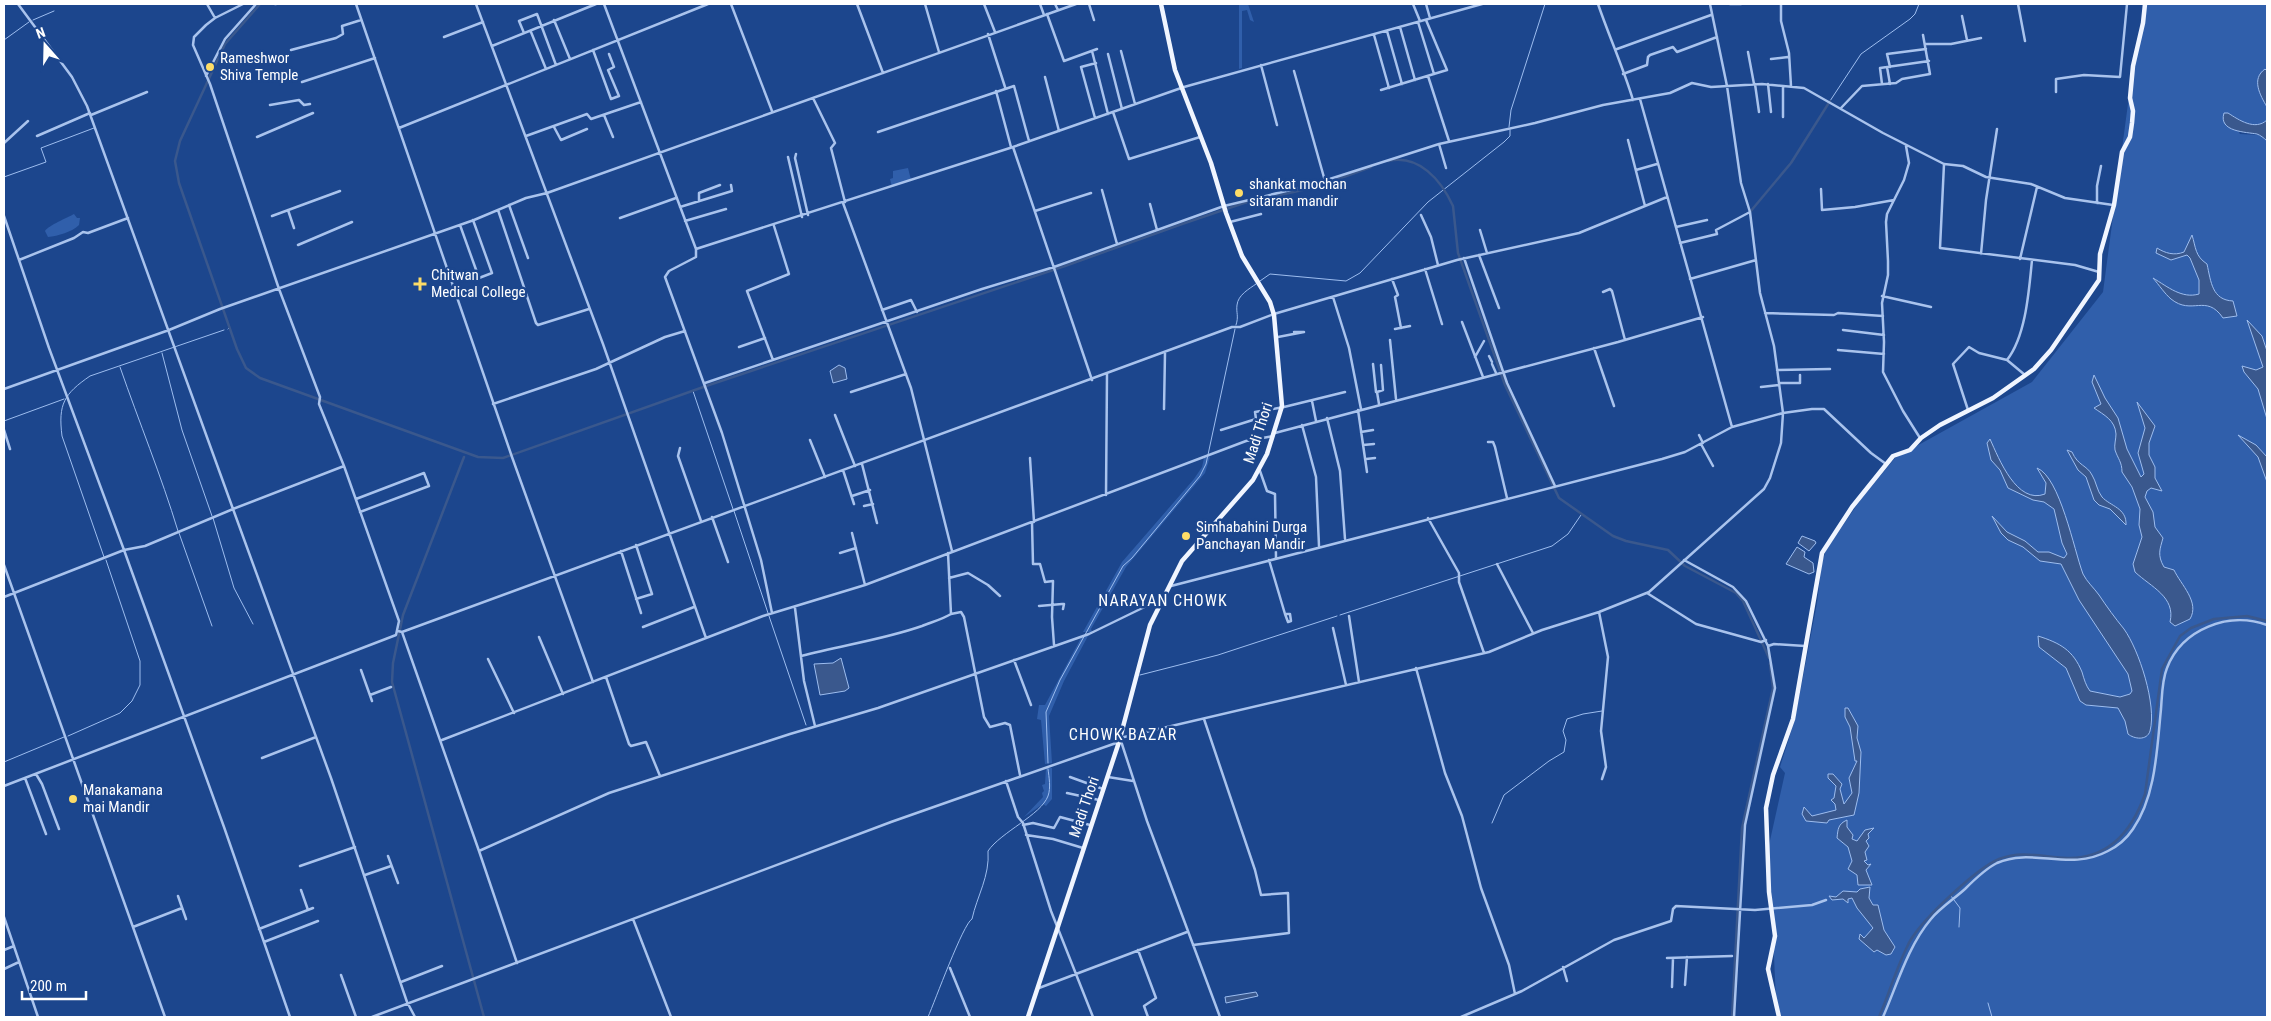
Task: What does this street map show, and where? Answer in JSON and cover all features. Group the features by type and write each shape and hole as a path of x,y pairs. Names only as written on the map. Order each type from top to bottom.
{"main road":[{"name":"Madi Thori","path":"1028,1017 1119,740 1150,625 1161,599 1170,586 1182,561 1260,471 1281,408 1278,337 1274,314 1270,302 1242,256 1201,136 1175,70 1161,4"},
{"path":"1779,1017 1768,969 1775,936 1769,887 1766,808 1773,775 1793,719 1822,554 1864,490 1893,456 1910,450 1921,438 1940,425 1993,398 2034,369 2051,350 2099,280 2100,254 2114,205 2122,152 2130,137 2133,111 2130,98 2133,66 2143,23 2145,4"}],"street":[{"path":"18,4 72,77 91,114 415,1017"},
{"path":"207,4 215,18"},
{"path":"243,4 215,18 193,40 399,621 400,632 442,740 517,963"},
{"path":"207,77 225,39 256,4"},
{"path":"356,4 512,457 594,682"},
{"path":"476,4 508,86 609,363 706,638"},
{"path":"492,46 531,32 554,20 596,4"},
{"path":"604,4 696,249 696,257 669,271 665,277 706,385 745,506 772,614"},
{"path":"399,128 508,86 708,4"},
{"path":"731,4 772,112"},
{"path":"857,4 883,73"},
{"path":"925,4 939,52"},
{"path":"984,4 995,32"},
{"path":"1040,4 1046,14 1064,61 1097,49"},
{"path":"1055,4 1058,10"},
{"path":"4,389 169,330 220,309 1073,4"},
{"path":"1089,4 1094,20"},
{"path":"1413,4 1434,74"},
{"path":"1382,90 1447,70 1428,19 1426,4"},
{"path":"1459,4 1461,10"},
{"path":"696,249 802,217 1182,88 1482,4"},
{"path":"1598,4 1617,49 1623,74 1633,100"},
{"path":"372,1017 1119,740 1346,684 1484,653 1647,593 1764,489 1770,478 1781,443 1783,413 1774,346 1765,313 1750,212 1741,183 1727,86 1710,4"},
{"path":"1730,4 1741,4"},
{"path":"1781,4 1781,21 1791,86"},
{"path":"2018,4 2025,41"},
{"path":"2056,92 2056,79 2084,75 2120,78 2127,4"},
{"path":"524,33 519,21 537,14 556,65"},
{"path":"1617,49 1712,15"},
{"path":"1962,16 1967,40"},
{"path":"291,50 336,38 343,34 342,26 362,20"},
{"path":"554,20 570,60"},
{"path":"444,37 483,22"},
{"path":"1400,27 1416,80"},
{"path":"1387,31 1402,84"},
{"path":"531,32 546,69"},
{"path":"988,34 1005,88"},
{"path":"1374,35 1389,88"},
{"path":"1841,108 1860,87 1890,84 1928,76 1931,72 1923,35"},
{"path":"1623,74 1647,66 1650,55 1672,47 1678,52 1717,37"},
{"path":"1925,44 1951,44 1980,38"},
{"path":"1882,55 1926,49"},
{"path":"593,50 611,99 619,96 608,70 614,67 609,54"},
{"path":"1092,51 1108,114"},
{"path":"1121,51 1135,104"},
{"path":"1748,52 1759,112"},
{"path":"1108,54 1122,109"},
{"path":"1887,54 1890,84"},
{"path":"1770,59 1788,57"},
{"path":"302,82 375,58"},
{"path":"1882,84 1880,68 1929,61"},
{"path":"1095,118 1081,67 1096,63"},
{"path":"1260,65 1277,125"},
{"path":"1294,71 1325,181"},
{"path":"1428,76 1449,141"},
{"path":"1045,78 1059,131"},
{"path":"706,385 773,360 1054,267 1157,230 1225,209 1325,181 1449,141 1670,93 1688,84 1711,87 1754,84 1791,86 1812,92 1906,146 1944,164 1963,166 1990,178 2037,186 2065,198 2114,205"},
{"path":"1768,84 1770,112"},
{"path":"878,132 1014,86 1029,141"},
{"path":"1782,86 1783,117"},
{"path":"996,91 1012,147 1092,380"},
{"path":"37,136 147,92"},
{"path":"813,98 835,143 831,148 844,203 906,374 925,440 952,551"},
{"path":"1640,99 1690,278 1703,317 1732,427"},
{"path":"270,105 299,100 304,105 310,104"},
{"path":"526,136 587,114 591,118 641,102"},
{"path":"1113,112 1129,159 1201,136"},
{"path":"257,137 313,113"},
{"path":"604,115 613,137"},
{"path":"4,144 28,121"},
{"path":"554,126 560,140 587,129"},
{"path":"1981,254 1998,129"},
{"path":"1628,140 1645,207"},
{"path":"1439,144 1446,168"},
{"path":"1906,146 1909,163 1904,180 1886,222 1888,274 1882,296 1883,372 1903,411 1921,438"},
{"path":"796,154 795,158 808,215"},
{"path":"788,157 802,217"},
{"path":"1636,170 1658,164"},
{"path":"1944,164 1940,248 2089,268 2100,273"},
{"path":"2096,203 2097,186 2102,166"},
{"path":"700,201 699,193 720,185"},
{"path":"680,207 732,191 730,185"},
{"path":"2020,258 2037,186"},
{"path":"1820,189 1822,210 1855,207 1894,200"},
{"path":"1102,190 1117,244"},
{"path":"272,216 340,191"},
{"path":"1035,211 1091,192"},
{"path":"4,786 293,676 400,632 1092,380 1232,327 1240,327 1274,314 1438,265 1578,233 1667,197"},
{"path":"620,218 676,198"},
{"path":"1150,204 1157,230"},
{"path":"509,205 528,258"},
{"path":"685,221 726,208"},
{"path":"288,210 294,228"},
{"path":"498,210 536,323 589,309"},
{"path":"1680,243 1717,234 1716,230 1750,212"},
{"path":"1230,222 1261,214"},
{"path":"1421,215 1438,265"},
{"path":"4,216 57,371 124,550 290,1017"},
{"path":"19,260 74,238 83,232 88,233 129,218"},
{"path":"460,224 479,278 492,273 473,220"},
{"path":"1676,227 1707,220"},
{"path":"298,245 352,222"},
{"path":"773,360 747,291 789,274 774,226"},
{"path":"1480,230 1487,253"},
{"path":"1480,255 1499,308"},
{"path":"1464,258 1503,372 1553,487"},
{"path":"1690,278 1756,260"},
{"path":"2007,360 2015,350 2020,333 2029,291 2032,260"},
{"path":"1425,269 1442,324"},
{"path":"1392,279 1398,295 1395,297 1401,328"},
{"path":"1604,292 1612,291 1625,340"},
{"path":"1333,296 1349,348 1360,409 1361,432 1367,472"},
{"path":"1882,296 1931,307"},
{"path":"882,310 911,300 916,312"},
{"path":"1765,313 1834,315 1838,312 1883,316"},
{"path":"442,740 706,638 772,614 865,585 952,551 1033,523 1250,439 1625,340 1703,317"},
{"path":"1462,322 1483,377"},
{"path":"1394,329 1410,326"},
{"path":"1843,330 1884,335"},
{"path":"494,404 609,363 666,337 686,331"},
{"path":"1278,337 1304,332 1294,332"},
{"path":"739,347 765,338"},
{"path":"1390,340 1396,400"},
{"path":"1475,357 1484,341"},
{"path":"1968,412 1953,364 1969,347 1980,353 2007,360 2025,375"},
{"path":"1594,348 1614,406"},
{"path":"1838,350 1884,354"},
{"path":"1164,409 1165,353"},
{"path":"1489,356 1496,373"},
{"path":"1373,364 1379,404"},
{"path":"1377,392 1383,390 1381,365"},
{"path":"1776,370 1830,369"},
{"path":"851,392 906,374"},
{"path":"1106,495 1107,374"},
{"path":"1761,387 1800,383 1800,375"},
{"path":"1222,430 1256,420 1255,412 1281,408 1345,392"},
{"path":"1312,401 1316,421"},
{"path":"1170,586 1345,539 1662,460 1702,444 1732,427 1783,413 1824,409 1870,453 1887,465"},
{"path":"834,416 855,466"},
{"path":"1327,418 1340,471 1345,539"},
{"path":"1302,425 1316,477 1319,546"},
{"path":"4,430 10,449"},
{"path":"1361,432 1372,430"},
{"path":"1699,435 1714,466"},
{"path":"810,440 825,477"},
{"path":"1488,442 1493,442 1495,447 1507,498"},
{"path":"1363,445 1374,444"},
{"path":"680,448 678,456 701,521"},
{"path":"1030,458 1033,523 1032,563 1040,564 1044,582 1053,581 1054,645"},
{"path":"1366,459 1375,458"},
{"path":"862,463 877,523"},
{"path":"4,597 124,550 145,546 233,509 344,466"},
{"path":"843,470 854,504"},
{"path":"1260,471 1267,491 1275,494 1276,558"},
{"path":"356,499 424,473 429,486 360,512"},
{"path":"852,496 870,490"},
{"path":"864,506 873,504"},
{"path":"712,518 728,562"},
{"path":"1428,518 1459,573 1459,582 1484,653"},
{"path":"852,533 865,585"},
{"path":"636,545 652,594 636,599"},
{"path":"840,553 856,548"},
{"path":"621,551 641,613"},
{"path":"948,553 952,614"},
{"path":"1269,560 1285,614"},
{"path":"1682,561 1737,590 1746,601 1768,646 1775,692 1745,825 1734,1017"},
{"path":"1497,564 1533,634"},
{"path":"4,565 164,1017"},
{"path":"950,578 968,573 988,585 1000,596"},
{"path":"1647,593 1696,624 1764,641"},
{"path":"479,851 609,793 815,726 878,708 1089,634 1161,599"},
{"path":"1039,606 1064,604 1062,609"},
{"path":"643,627 694,608"},
{"path":"795,608 801,656 815,726"},
{"path":"801,656 826,648 848,646 895,635 961,612 964,616 974,674 986,724 990,727 1005,723 1010,725 1020,776"},
{"path":"1599,612 1608,657 1601,731 1606,767 1602,779"},
{"path":"1349,616 1358,682"},
{"path":"1883,1017 1900,976 1924,928 1932,918 1982,874 1998,863 2022,858 2069,862 2094,858 2124,840 2145,810 2155,755 2164,676 2175,652 2194,635 2214,623 2247,620 2267,625"},
{"path":"1333,628 1346,684"},
{"path":"539,638 563,694"},
{"path":"1768,646 1774,644 1805,646"},
{"path":"488,659 514,713"},
{"path":"1014,659 1031,706"},
{"path":"1416,668 1445,773 1462,816 1481,888 1509,965 1515,994"},
{"path":"361,670 372,701"},
{"path":"606,677 628,744 631,746 646,742 660,776"},
{"path":"370,695 391,687"},
{"path":"1193,945 1289,933 1288,893 1261,894 1255,870 1204,719"},
{"path":"262,758 316,737"},
{"path":"1119,740 1187,931 1220,1017"},
{"path":"36,774 59,829"},
{"path":"1070,777 1103,789"},
{"path":"1107,777 1133,781"},
{"path":"25,778 46,834"},
{"path":"1006,781 1093,1017"},
{"path":"1067,793 1099,800"},
{"path":"1023,824 1033,823 1054,828 1060,817 1090,825"},
{"path":"1026,835 1053,839 1083,848"},
{"path":"300,866 355,847"},
{"path":"388,856 398,883"},
{"path":"364,875 392,866"},
{"path":"300,890 308,910"},
{"path":"178,896 186,919"},
{"path":"1461,1017 1515,994 1614,940 1671,921 1673,910 1676,906 1739,910 1773,909 1812,904 1826,900"},
{"path":"133,927 182,908"},
{"path":"259,929 314,908"},
{"path":"4,917 38,1017"},
{"path":"633,919 654,980 671,1017"},
{"path":"264,942 318,921"},
{"path":"4,932 8,930"},
{"path":"1039,988 1187,931"},
{"path":"4,950 14,946"},
{"path":"1138,950 1156,998 1144,1006 1148,1017"},
{"path":"1667,958 1732,956"},
{"path":"1672,987 1673,958"},
{"path":"1685,985 1687,958"},
{"path":"4,969 19,962"},
{"path":"401,982 442,966"},
{"path":"1563,967 1568,981"},
{"path":"950,968 970,1017"},
{"path":"341,975 356,1017"}],"shaded area":[{"path":"1239,4 1248,4 1254,22 1250,20 1247,10 1242,11 1242,68 1239,69"},
{"path":"2146,4 2267,4 2267,71 2265,69 2261,96 2267,107 2267,120 2258,125 2242,121 2228,113 2240,134 2259,135 2267,141 2267,1017 1780,1017 1776,1001 1769,845 1785,773 1780,767 1795,719 1817,603 1822,562 1826,550 1861,499 1895,458 2032,382 2103,292 2133,66"},
{"path":"2265,69 2267,71 2267,107 2258,87 2258,77"},
{"path":"2224,113 2228,113 2247,123 2257,125 2267,120 2267,141 2257,134 2234,130 2229,127 2223,119"},
{"path":"908,168 911,180 892,187 890,179 893,178 893,171"},
{"path":"74,214 77,218 80,218 79,225 73,230 48,237 45,231 47,229"},
{"path":"2192,235 2198,255 2207,264 2214,289 2221,297 2233,301 2237,316 2223,318 2217,311 2205,305 2186,306 2179,304 2169,297 2153,278 2181,294 2199,294 2199,280 2187,255 2171,260 2156,253 2157,248 2170,253 2184,252"},
{"path":"2247,320 2262,336 2267,351 2267,419 2258,389 2244,372 2242,366 2256,370 2263,367"},
{"path":"839,365 845,368 847,379 833,383 830,371"},
{"path":"2094,375 2105,398 2118,418 2127,449 2141,477 2144,474 2138,453 2145,428 2137,402 2155,426 2149,443 2149,455 2155,467 2155,478 2162,491 2151,488 2147,491 2145,497 2153,512 2155,527 2163,538 2160,559 2164,567 2174,570 2193,606 2190,619 2175,626 2170,622 2171,613 2166,599 2135,572 2133,564 2142,537 2139,525 2140,509 2132,487 2122,472 2121,463 2115,450 2116,434 2114,425 2094,408 2101,404 2092,382"},
{"path":"2238,435 2256,445 2267,457 2267,482 2258,457"},
{"path":"1990,439 1998,458 2010,478 2026,493 2035,496 2045,494 2046,483 2037,468 2045,474 2053,485 2065,515 2083,574 2130,638 2141,664 2149,693 2152,720 2150,731 2143,738 2137,738 2128,734 2125,721 2118,708 2086,705 2080,701 2066,668 2039,647 2038,636 2053,641 2065,648 2078,664 2090,691 2120,697 2130,694 2132,691 2128,674 2079,600 2061,564 2040,561 2023,547 2008,540 2001,533 1992,516 2007,532 2025,541 2038,552 2049,552 2064,558 2067,554 2062,543 2054,509 2044,502 2033,500 2008,488 2000,470 1991,460 1987,443"},
{"path":"2067,450 2072,452 2077,460 2090,472 2102,497 2121,511 2126,519 2126,525 2110,509 2099,505 2094,500 2086,477 2078,470"},
{"path":"1210,457 1205,473 1126,567 1091,629 1092,632 1083,632 1122,562 1194,479 1202,467 1204,458"},
{"path":"1802,536 1816,543 1809,551 1798,543"},
{"path":"1797,547 1805,552 1804,557 1813,563 1814,572 1809,574 1786,564"},
{"path":"1082,636 1088,636 1064,681 1049,716 1052,763 1045,764 1041,720 1037,719 1039,705 1045,705"},
{"path":"841,658 849,688 845,691 820,695 814,664 833,663"},
{"path":"1845,708 1848,708 1858,726 1857,738 1861,752 1859,793 1854,815 1829,820 1827,823 1806,821 1802,814 1804,807 1812,816 1836,810 1835,804 1831,800 1834,798 1836,786 1828,778 1828,774 1833,774 1842,784 1840,789 1844,804 1852,793 1849,778 1857,761 1855,761 1850,727 1845,717"},
{"path":"1046,768 1052,768 1052,799 1046,806 1043,804 1024,817 1043,797 1042,785 1045,784"},
{"path":"1847,820 1847,827 1853,835 1852,839 1857,841 1865,830 1874,828 1868,834 1869,838 1866,841 1869,846 1865,852 1867,860 1864,861 1868,865 1871,864 1866,870 1872,885 1858,885 1857,875 1848,869 1852,861 1848,847 1837,838 1839,827"},
{"path":"1870,887 1869,898 1873,905 1878,905 1884,930 1895,947 1891,954 1886,955 1877,950 1874,952 1859,939 1860,934 1864,938 1873,928 1857,908 1852,898 1848,899 1848,903 1843,899 1832,900 1829,896 1836,897 1843,891 1857,892 1860,889"},
{"path":"1256,992 1258,996 1226,1003 1225,997"}],"waterway":[{"path":"260,4 225,44 180,141 175,161 179,183 237,349 246,368 260,378 478,457 503,458 709,385 1065,266 1244,203 1316,187 1371,167"},
{"path":"1509,127 1511,110 1545,4"},
{"path":"1830,101 1861,54 1910,19 1915,14 1919,4"},
{"path":"33,20 54,11"},
{"path":"4,40 29,22"},
{"path":"1750,212 1791,163 1830,101"},
{"path":"4,177 46,162 41,148 94,128"},
{"path":"1260,281 1270,274 1346,281 1360,273 1428,202 1504,142 1510,136 1510,130"},
{"path":"1388,161 1410,161 1419,165 1435,178 1448,196 1453,206 1458,253 1505,385 1559,498 1613,536 1626,541 1668,550 1685,566 1736,593 1743,601 1769,658"},
{"path":"1236,325 1239,298 1256,284"},
{"path":"1048,763 1046,712 1060,680 1123,566 1132,558 1200,476 1206,464 1235,329"},
{"path":"104,557 62,436 61,416 65,401 74,388 90,376 224,330"},
{"path":"162,353 182,430 212,516"},
{"path":"120,367 178,531"},
{"path":"693,391 733,509"},
{"path":"4,421 64,399"},
{"path":"464,457 403,615 393,663 392,682 484,1017"},
{"path":"734,511 768,613"},
{"path":"1340,615 1552,546 1568,534 1581,515"},
{"path":"213,518 234,588 253,624"},
{"path":"179,533 212,626"},
{"path":"68,736 120,713 132,701 140,685 140,661 106,560"},
{"path":"769,616 806,725"},
{"path":"1140,675 1218,655 1337,616"},
{"path":"1879,1017 1899,964 1913,937 1934,911 1976,874 1999,859 2008,856 2033,855 2067,858 2095,854 2107,848 2126,831 2145,794 2162,669 2180,636 2191,628 2214,619 2247,616 2267,621"},
{"path":"1732,1017 1742,828 1773,688 1770,664"},
{"path":"1492,823 1504,795 1564,752 1566,740 1563,731 1567,719 1602,711"},
{"path":"4,762 64,737"},
{"path":"928,1017 962,934 972,919 987,869 988,851 1002,837 1038,810 1044,803 1048,796 1050,782 1048,769"},
{"path":"1951,896 1960,908 1959,927"},
{"path":"1988,1003 1992,1017"}],"place":[{"name":"Rameshwor Shiva Temple","path":"210,67"},
{"name":"shankat mochan sitaram mandir","path":"1239,193"},
{"name":"Chitwan Medical College","path":"420,284"},
{"name":"Simhabahini Durga Panchayan Mandir","path":"1186,536"},
{"name":"Manakamana mai Mandir","path":"73,799"}],"district":[{"name":"NARAYAN CHOWK","path":"1163,600"},
{"name":"CHOWK BAZAR","path":"1123,734"}]}
